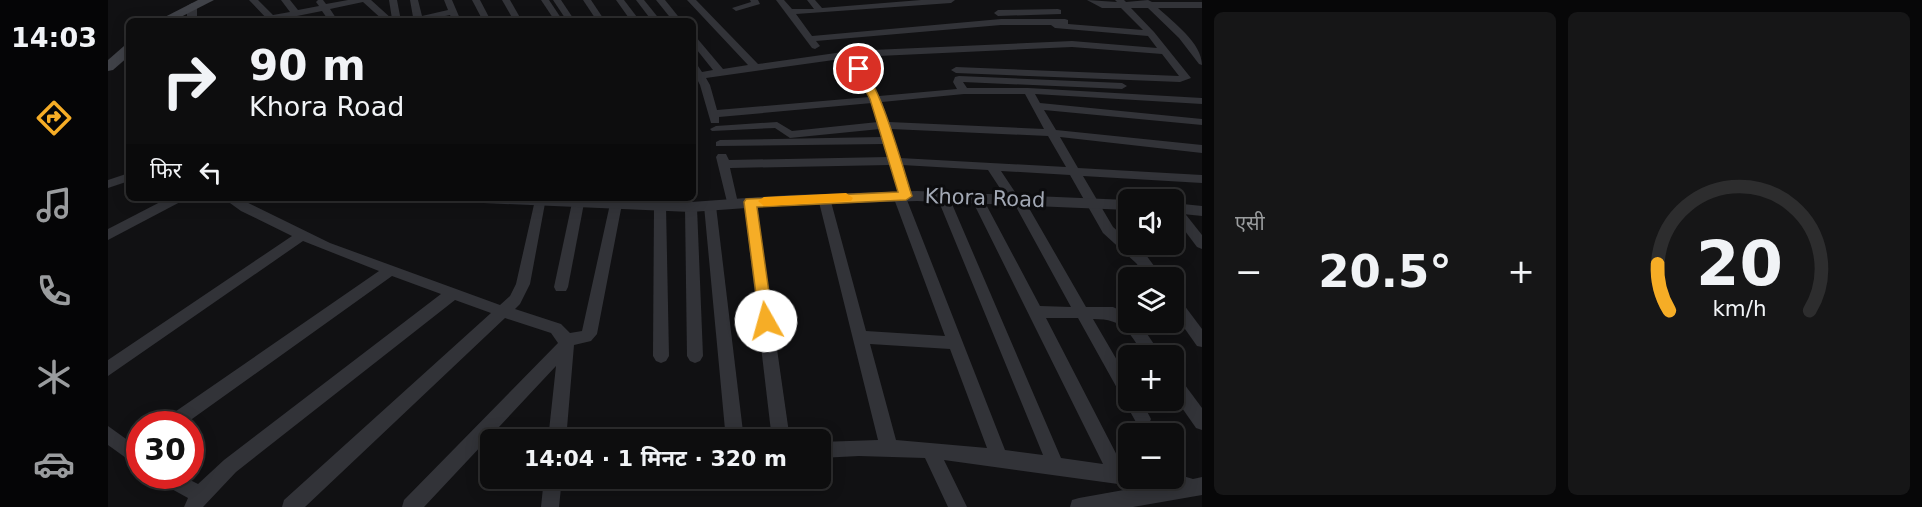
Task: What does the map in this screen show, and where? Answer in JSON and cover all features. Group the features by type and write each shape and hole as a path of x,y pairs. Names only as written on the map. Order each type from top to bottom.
{"main road":[{"path":"169,18 208,0"},
{"path":"108,67 126,53"}],"street":[{"path":"253,0 271,18"},
{"path":"275,18 291,5 361,0"},
{"path":"366,0 386,18"},
{"path":"393,0 396,18"},
{"path":"412,18 414,0"},
{"path":"448,0 455,17"},
{"path":"476,0 485,18"},
{"path":"506,0 516,18"},
{"path":"544,0 557,18"},
{"path":"558,0 570,18"},
{"path":"587,0 599,18"},
{"path":"620,0 634,18"},
{"path":"640,0 655,18"},
{"path":"660,0 675,18"},
{"path":"692,0 755,66"},
{"path":"736,8 756,4 754,0"},
{"path":"780,0 823,58"},
{"path":"790,12 815,5 849,0"},
{"path":"815,5 951,0"},
{"path":"956,70 1187,82 1185,75 1121,2"},
{"path":"1097,5 1121,2 1202,5"},
{"path":"1147,2 1182,36 1202,62"},
{"path":"1052,3 1067,24"},
{"path":"321,4 332,18"},
{"path":"192,6 192,18"},
{"path":"804,31 1008,12 1058,12"},
{"path":"810,39 1001,22 1046,21 1055,26 1067,24 1151,34"},
{"path":"696,43 720,72"},
{"path":"732,203 714,114 697,76 850,54 1072,44 1165,51"},
{"path":"850,54 876,99 895,161 902,196 999,456"},
{"path":"964,91 958,82 959,79 1185,89 1202,101"},
{"path":"714,114 964,91 1202,101"},
{"path":"1029,92 1108,230 1147,267"},
{"path":"1036,106 1202,122"},
{"path":"716,129 777,125 790,135 885,125 1052,133 1202,149"},
{"path":"720,144 888,140"},
{"path":"724,164 895,161 1202,179"},
{"path":"991,165 1015,199 1118,376"},
{"path":"108,183 126,178"},
{"name":"Khora Road","path":"588,201 616,204 669,203 692,207 824,198 902,196 1118,204"},
{"path":"943,197 1056,466"},
{"path":"824,198 890,447"},
{"path":"976,198 1118,466"},
{"path":"108,235 172,201"},
{"path":"234,201 302,235 504,312 556,328 563,335 565,342 558,429"},
{"path":"291,507 515,300 523,284 541,201"},
{"path":"561,287 578,201"},
{"path":"750,202 780,429"},
{"path":"661,356 669,203"},
{"path":"411,507 565,342 586,337 589,334 616,204"},
{"path":"710,206 734,429"},
{"path":"692,207 695,356"},
{"path":"1184,210 1202,211"},
{"path":"1184,222 1202,244"},
{"path":"108,369 302,235"},
{"path":"190,411 391,270"},
{"path":"182,489 197,501 230,466 453,293"},
{"path":"1035,312 1113,313 1118,316"},
{"path":"1184,316 1202,341"},
{"path":"861,337 956,343"},
{"path":"1184,397 1202,422"},
{"path":"1138,411 1143,419"},
{"path":"108,434 126,446"},
{"path":"831,450 890,447 930,450 999,456 1118,474"},
{"path":"930,450 958,507"},
{"path":"1184,483 1202,486"},
{"path":"1079,507 1202,486"},
{"path":"550,507 552,489"}],"slow traffic":[{"path":"764,201 846,198"}],"route":[{"path":"766,321 750,202 906,196 876,99 859,69"}]}
